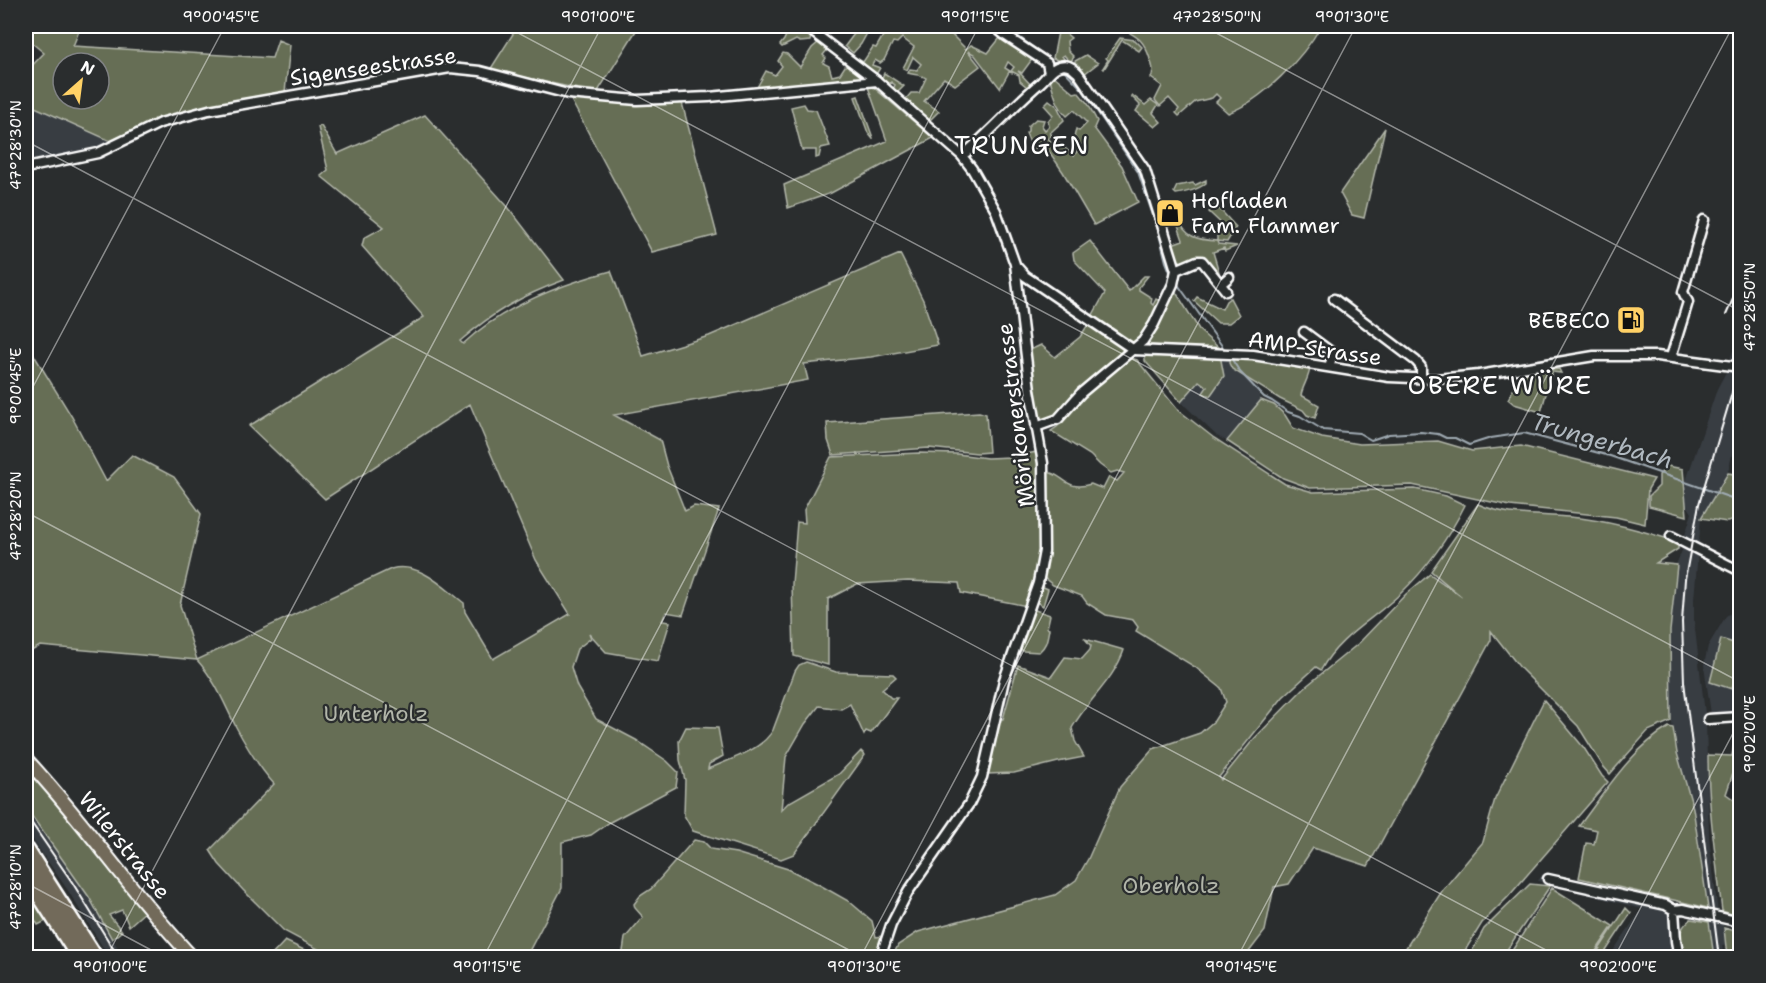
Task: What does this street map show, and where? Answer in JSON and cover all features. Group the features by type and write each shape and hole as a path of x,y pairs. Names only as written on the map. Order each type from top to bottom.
{"highway":[{"path":"26,850 95,957"},
{"path":"26,873 80,957"}],"main road":[{"name":"Wilerstrasse","path":"26,759 161,922 193,957"}],"street":[{"name":"Mörikonerstrasse","path":"805,26 877,81 962,156 996,211 1015,264 1026,361 1044,476 1043,561 1038,583 1004,680 984,771 969,804 908,892 891,925 880,957"},
{"path":"994,26 1047,63 1052,71"},
{"path":"962,156 987,135 1052,71 1066,65 1071,66 1078,72 1145,170 1176,272 1173,284 1154,324 1134,350 1125,354 1082,393 1058,419 1036,427"},
{"name":"Sigenseestrasse","path":"26,168 98,153 160,123 208,110 450,68 480,70 568,94 638,100 709,97 877,81"},
{"path":"1671,357 1688,302 1683,292 1704,220"},
{"path":"1176,272 1200,261 1223,287 1229,277"},
{"path":"1015,264 1025,276 1134,350"},
{"path":"1334,299 1416,361 1421,367 1421,378"},
{"path":"1304,332 1331,352 1329,367"},
{"name":"AMP-Strasse","path":"1134,350 1254,355 1389,377 1421,378 1479,375 1594,356 1671,357 1740,367"},
{"path":"1671,536 1740,571"},
{"path":"1708,719 1740,717"},
{"path":"1548,879 1740,922"},
{"path":"1674,909 1679,957"}],"shaded area":[{"path":"26,103 115,143 83,153 26,165"},
{"path":"1740,329 1740,421 1723,493 1701,518 1694,599 1694,621 1706,722 1709,837 1719,923 1723,924 1725,946 1722,946 1724,957 1714,957 1697,842 1673,731 1667,676 1675,567 1684,546 1692,513 1681,496"},
{"path":"1230,355 1250,379 1262,400 1227,441 1217,436 1181,402 1199,380 1207,387 1208,396 1217,356"},
{"path":"1740,608 1740,714 1714,717 1711,714 1704,665 1708,646 1726,616"},
{"path":"26,808 89,897 123,957 109,957 67,889 26,830"},
{"path":"1543,874 1586,887 1679,909 1671,932 1674,957 1609,957 1642,909 1538,881"}],"green space":[{"path":"26,26 81,26 73,46 272,58 278,40 290,45 285,92 238,100 176,116 115,143 26,103 26,72 44,53 26,38"},
{"path":"518,26 639,26 597,93 490,70"},
{"path":"790,26 798,26 811,36 810,41 796,40 782,47 780,45"},
{"path":"860,26 871,26 853,53 845,46"},
{"path":"897,26 953,26 955,27 952,35 966,49 971,45 988,53 1000,38 1033,58 1022,73 1018,71 1032,86 1026,89 1019,75 1011,71 1014,67 1008,62 1005,68 1013,73 1009,72 1000,88 974,54 968,51 980,66 955,85 944,78 924,101 939,111 928,122 906,99 911,93 919,93 926,78 908,73 910,69 917,70 921,64 913,57 907,70 903,68 914,47 902,38 897,43 893,42 884,60 880,63 875,60 872,65 880,68 875,76 856,62 858,59 863,62 873,47 876,48 887,29 893,33"},
{"path":"1125,26 1321,26 1304,51 1281,77 1241,107 1228,113 1216,102 1220,98 1216,94 1212,98 1195,102 1179,116 1176,113 1179,109 1169,98 1160,106 1155,100 1162,86 1151,78 1152,67 1143,43 1123,29"},
{"path":"1061,29 1071,38 1067,41 1068,51 1074,57 1070,62 1064,55 1062,56 1066,62 1053,58 1058,32"},
{"path":"1120,38 1135,40 1142,47 1139,51 1122,40 1104,69 1108,60 1106,58"},
{"path":"819,42 828,49 823,55 826,58 823,63 829,66 832,76 840,74 847,63 867,78 755,91 766,71 775,75 782,66 778,61 783,53 800,67 812,48"},
{"path":"1086,55 1098,63 1084,74 1074,65 1075,61"},
{"path":"884,73 904,86 898,92 893,89 895,85 891,82 889,86 881,80"},
{"path":"1053,75 1074,93 1078,92 1088,104 1097,121 1094,128 1122,166 1138,202 1094,225 1044,144 1032,150 1026,133 1028,126 1036,119 1044,120 1042,126 1045,130 1049,126 1048,121 1053,115 1044,105 1049,100 1057,106 1064,120 1050,133 1052,135 1048,138 1054,145 1058,142 1074,156 1081,145 1075,138 1075,132 1087,123 1074,110 1067,116 1064,112 1058,103 1050,78"},
{"path":"866,81 933,138 831,193 788,208 784,185 887,141"},
{"path":"1132,95 1145,105 1151,100 1158,105 1153,113 1161,122 1155,127 1136,111 1140,105"},
{"path":"858,96 873,138 868,133 855,97"},
{"path":"574,97 593,101 682,103 717,235 652,252 571,100"},
{"path":"804,104 807,109 816,110 830,146 821,148 819,157 816,158 816,150 802,150 791,107"},
{"name":"Unterholz","path":"425,115 508,207 564,280 521,298 497,313 460,341 463,344 513,308 552,290 611,271 643,356 709,336 900,254 923,300 938,345 871,357 804,364 808,380 614,415 660,440 667,466 685,511 694,506 719,509 683,615 666,612 662,621 670,622 658,661 606,652 589,633 591,638 577,649 571,667 577,687 596,719 636,740 667,761 678,772 676,787 610,822 591,835 562,842 562,888 526,957 333,957 284,931 219,864 210,850 274,784 248,748 214,683 197,660 391,569 411,569 421,572 464,603 465,612 493,659 570,614 536,560 470,404 325,499 249,426 424,317 362,246 364,238 384,227 321,176 328,170 318,127 321,126 337,154"},
{"path":"1385,128 1364,218 1352,215 1340,193"},
{"path":"1206,180 1206,183 1196,189 1176,194 1174,192 1177,186 1193,183 1195,185"},
{"path":"1216,205 1236,227 1227,242 1217,241 1217,236 1226,228 1209,212"},
{"path":"1178,218 1184,229 1193,236 1203,240 1217,241 1218,244 1237,246 1225,251 1224,248 1213,252 1221,279 1206,261 1183,266 1180,261 1177,262 1172,244 1183,240 1177,223 1167,226 1165,222"},
{"path":"1090,241 1129,291 1144,276 1148,276 1139,290 1152,298 1153,305 1156,299 1160,301 1152,322 1135,344 1127,345 1090,320 1105,293 1074,260 1073,253"},
{"path":"1174,289 1200,331 1218,347 1147,345"},
{"path":"1197,297 1222,309 1230,298 1239,315 1229,323 1218,323 1194,301"},
{"path":"1089,323 1113,339 1123,350 1051,421 1043,419 1038,415 1028,351 1041,345 1055,357 1080,337"},
{"path":"26,342 72,417 106,481 132,455 174,477 201,514 180,605 197,660 40,646 26,654"},
{"path":"1230,355 1310,368 1301,395 1319,405 1315,418 1232,369 1229,363"},
{"path":"1145,356 1217,356 1221,360 1224,376 1210,396 1203,393 1207,387 1199,381 1181,402 1145,361"},
{"name":"Oberholz","path":"1128,357 1137,360 1177,409 1214,438 1285,484 1313,492 1415,489 1446,496 1465,505 1444,541 1419,574 1390,603 1347,638 1328,658 1321,670 1316,667 1283,697 1219,777 1221,780 1253,740 1304,688 1359,643 1406,594 1430,574 1462,597 1431,571 1478,504 1511,513 1597,521 1678,542 1678,549 1656,563 1677,565 1670,631 1671,721 1648,731 1610,774 1578,726 1521,669 1491,631 1491,640 1368,866 1313,848 1289,884 1274,887 1265,931 1245,957 892,958 898,945 918,932 1055,895 1076,880 1088,859 1120,787 1153,749 1200,733 1214,721 1226,702 1221,688 1195,667 1136,631 1138,627 1133,620 1106,615 1087,603 1082,596 1053,585 1043,577 1048,558 1046,558 1046,472 1057,475 1075,486 1091,484 1103,489 1109,477 1117,481 1124,473 1117,471 1111,473 1090,455 1051,431 1087,392"},
{"path":"1559,369 1561,373 1552,372 1541,412 1514,404 1508,399 1522,374"},
{"path":"1261,400 1274,405 1285,415 1293,428 1322,438 1360,444 1438,441 1472,451 1521,446 1654,479 1648,489 1645,524 1616,517 1510,506 1412,485 1310,488 1283,478 1227,441"},
{"path":"979,412 986,414 989,452 929,448 833,455 828,440 827,423"},
{"path":"1037,452 1041,551 1038,575 1027,606 961,593 959,583 908,581 857,584 828,599 828,665 794,656 792,584 797,522 805,523 804,510 831,457 919,453 987,458 1011,457"},
{"path":"1667,466 1683,469 1687,516 1649,506 1649,496 1659,486 1659,475"},
{"path":"1728,473 1740,475 1740,519 1727,522 1701,518"},
{"path":"1041,586 1048,589 1043,606 1035,601"},
{"path":"1032,609 1050,615 1046,642 1039,652 1023,651 1018,647"},
{"path":"1085,639 1124,650 1114,671 1072,728 1075,741 1084,757 1014,773 987,774 998,719 1003,719 1018,665 1051,677 1065,657 1082,659 1091,646"},
{"path":"1721,639 1740,645 1740,660 1732,689 1710,682"},
{"path":"806,662 836,672 893,674 896,677 882,689 891,698 897,698 871,733 866,731 864,735 850,704 841,709 819,706 805,724 786,757 781,810 788,803 839,774 861,751 865,755 794,854 781,859 693,831 684,815 685,780 680,760 679,741 686,727 718,728 723,756 709,764 708,769 753,749 761,744 773,730 795,671 799,665"},
{"path":"1544,700 1584,748 1608,782 1508,897 1482,923 1461,957 1400,957 1442,891 1483,842 1495,799"},
{"path":"1738,719 1740,719 1740,776 1733,773 1726,794 1740,804 1740,917 1722,911 1708,775 1708,755 1732,756"},
{"path":"1669,727 1673,728 1677,753 1693,808 1708,908 1579,878 1586,843 1594,844 1597,830 1579,826 1631,759 1655,736"},
{"path":"26,765 147,910 129,926 122,910 109,915 122,931 112,939 89,897 26,808"},
{"path":"694,840 704,842 711,849 736,853 788,869 850,902 872,921 876,937 884,936 876,957 622,958 625,938 643,917 634,904 640,896 651,889"},
{"path":"1530,884 1550,886 1502,957 1469,957 1484,929"},
{"path":"1552,888 1613,926 1592,957 1508,957"},
{"path":"26,889 46,921 38,925 26,905"},
{"path":"1626,908 1631,913 1602,957 1594,957"},
{"path":"1691,919 1709,922 1714,957 1685,957 1680,936 1686,923"},
{"path":"1724,928 1740,932 1740,957 1727,957"},
{"path":"285,941 319,957 270,957"}],"waterway":[{"name":"Trungerbach","path":"1004,26 1057,65"},
{"name":"Trungerbach","path":"1062,68 1082,89 1138,172 1172,277"},
{"name":"Trungerbach","path":"1176,282 1225,350"},
{"name":"Trungerbach","path":"1231,358 1240,372 1264,397 1323,430 1359,433 1371,440 1389,434 1421,432 1455,438 1469,445 1491,438 1524,433 1610,456 1740,501"}],"railway":[{"path":"1726,315 1740,283"},
{"path":"1719,958 1684,682 1682,622 1685,579 1699,504 1740,366"},
{"path":"26,815 72,882 119,958"}],"place":[{"name":"Hofladen Fam. Flammer","path":"1170,213"},
{"name":"BEBECO","path":"1631,320"}],"district":[{"name":"TRUNGEN","path":"1022,145"},
{"name":"OBERE WÜRE","path":"1500,385"}]}
